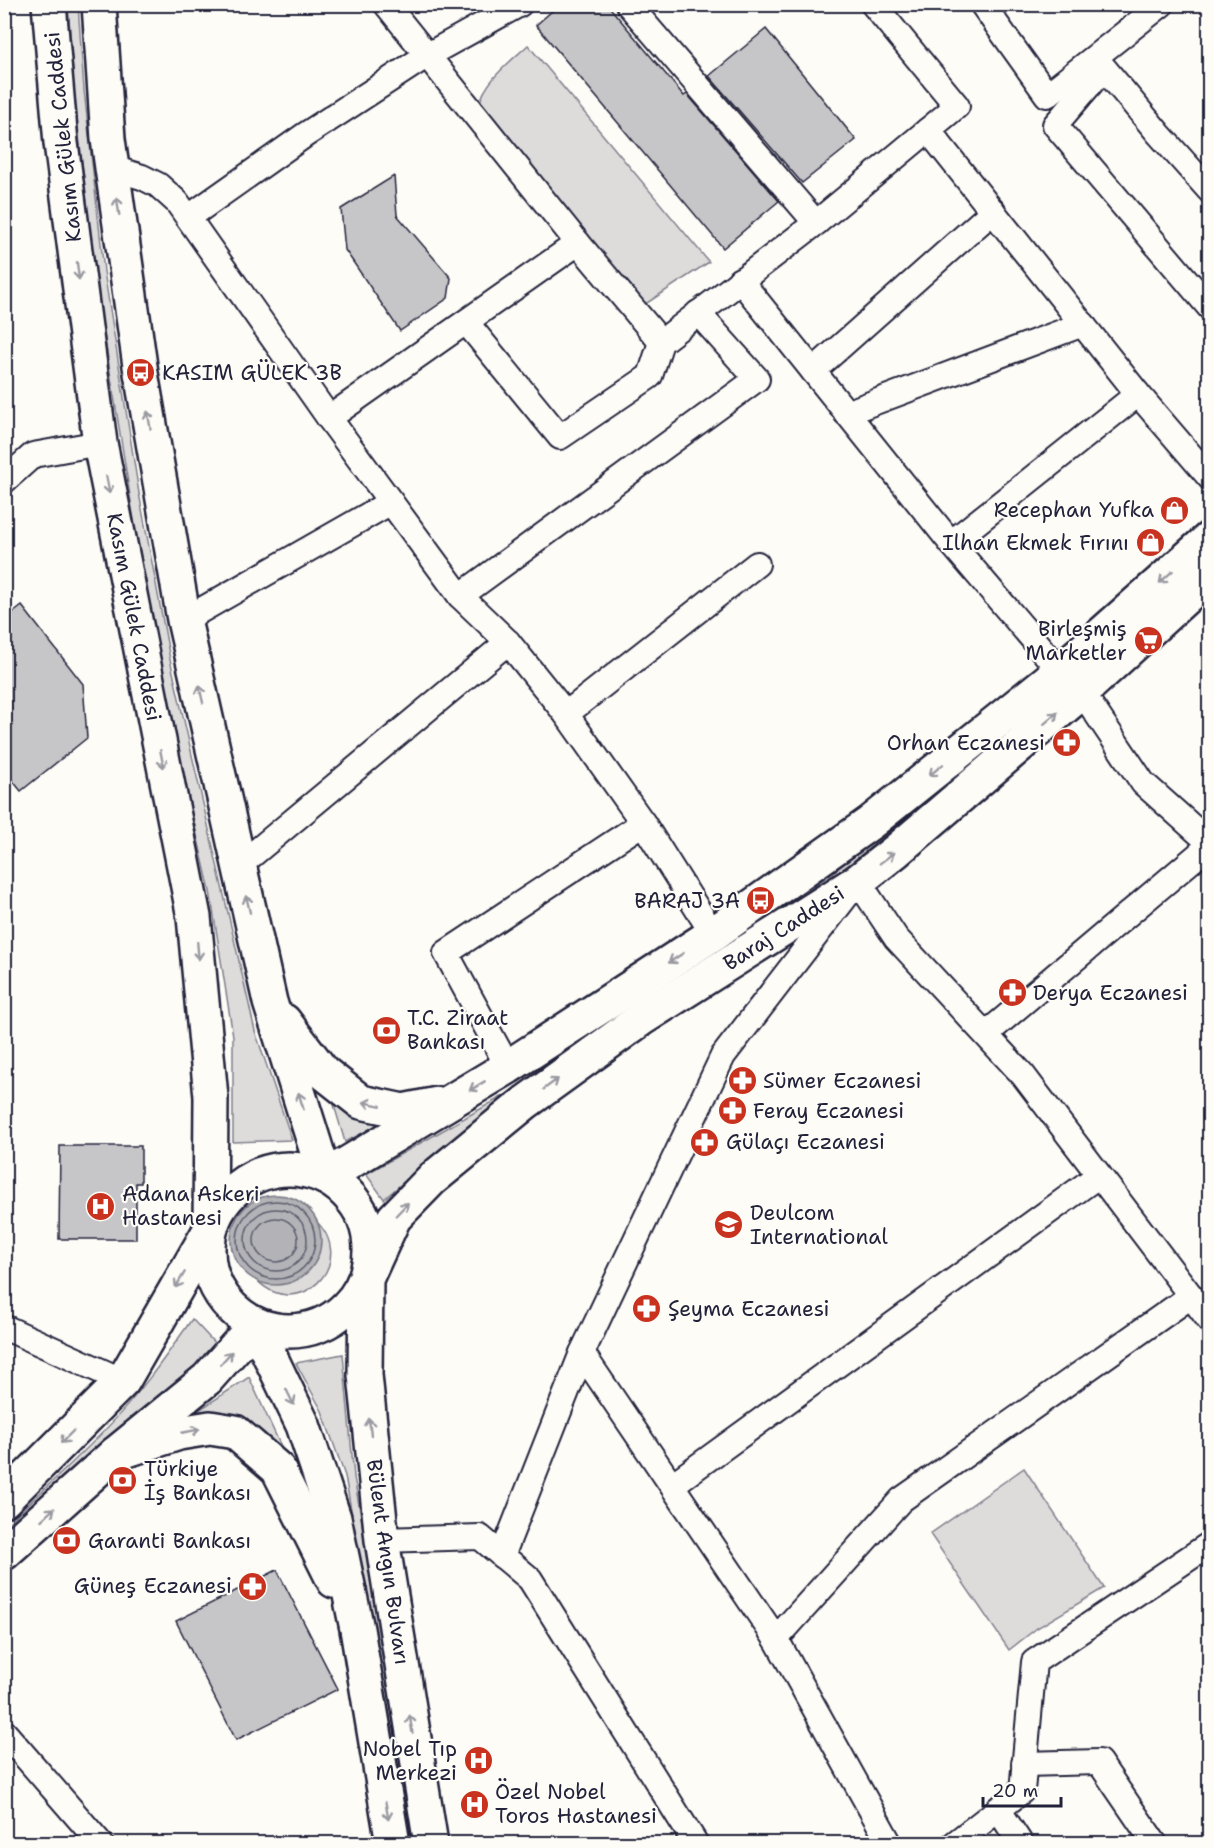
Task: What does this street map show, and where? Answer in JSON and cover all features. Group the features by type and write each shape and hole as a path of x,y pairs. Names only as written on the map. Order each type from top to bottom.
{"main road":[{"name":"Kasım Gülek Caddesi","path":"49,4 61,143 100,443 194,917 211,1097 210,1230"},
{"path":"103,7 108,139 141,373 184,620 270,1002 325,1177"},
{"name":"Baraj Caddesi","path":"366,1280 394,1218 432,1179 526,1102 641,1019 858,881 896,851 1071,681 1209,538"},
{"name":"Baraj Caddesi","path":"325,1177 508,1067 713,934 1071,681 1209,575"},
{"path":"270,1002 323,1072 361,1102 403,1111 450,1102"},
{"path":"4,1500 123,1381 210,1230 221,1204 241,1184 266,1171 292,1168 317,1173 340,1186 357,1204 368,1228 372,1254 366,1280 354,1302 335,1319 311,1330 283,1332 255,1325 232,1309 215,1286 208,1258 210,1230"},
{"name":"Bülent Angın Bulvarı","path":"366,1280 365,1375 382,1540 431,1844"},
{"path":"4,1553 115,1454 207,1379 255,1325"},
{"name":"Bülent Angın Bulvarı","path":"255,1325 303,1425 331,1508 357,1629 393,1844"},
{"path":"115,1454 189,1431 210,1428 235,1432 278,1469 315,1539 357,1629"}],"street":[{"path":"386,4 578,243 661,342"},
{"path":"189,217 305,135 426,56 520,4"},
{"path":"628,4 816,223"},
{"path":"465,322 560,437 650,376 661,342 816,223 957,106 873,4"},
{"path":"982,4 1047,95 1162,4"},
{"path":"1209,190 1104,68 1055,125 1209,308"},
{"path":"928,130 1138,394 1209,478"},
{"path":"112,168 142,177 158,185 177,202 189,217 329,418 460,596 508,642 566,714 643,823 713,934"},
{"path":"813,371 993,211"},
{"path":"329,418 578,243"},
{"path":"740,280 951,543 1071,681 1143,783 1209,844 986,1034"},
{"path":"460,596 758,379 698,313"},
{"path":"846,412 1083,324"},
{"path":"951,543 1138,394"},
{"path":"4,481 33,455 100,443"},
{"path":"184,620 391,502"},
{"path":"566,714 757,564"},
{"path":"240,865 508,642"},
{"path":"508,1067 446,953 643,823"},
{"path":"502,1556 582,1353 723,1056 858,881 896,938 1023,1075 1209,1321"},
{"path":"672,1485 1099,1174"},
{"path":"776,1639 901,1500 1191,1296"},
{"path":"4,1328 123,1381"},
{"path":"582,1353 776,1639 890,1844"},
{"path":"382,1540 480,1537 530,1579 696,1844"},
{"path":"954,1844 1022,1791 1034,1662 1209,1544"},
{"path":"4,1732 97,1842"},
{"path":"1024,1764 1099,1762 1155,1844"},
{"path":"998,1809 1021,1844"}],"shaded area":[{"path":"68,5 78,5 84,90 104,271 139,493 170,659 255,1031 292,1140 233,1142 233,1036 210,891 157,663 94,272 74,90"},
{"path":"528,45 709,262 644,305 479,106 492,80"},
{"path":"1026,715 1028,720 852,862 792,907 507,1099 444,1147 384,1199 366,1174 505,1095 606,1024 790,904 851,859"},
{"path":"331,1095 394,1117 345,1142"},
{"path":"306,1213 324,1231 331,1250 328,1268 318,1282 303,1292 285,1295 266,1288 249,1270"},
{"path":"192,1319 220,1349 14,1530 8,1523 80,1455 128,1405"},
{"path":"343,1354 354,1477 419,1843 411,1843 345,1476 322,1411 296,1363"},
{"path":"249,1377 289,1464 178,1424"},
{"path":"1024,1468 1104,1588 1037,1628 1009,1650 930,1534"}],"water":[{"path":"276,1195 293,1199 308,1208 317,1223 321,1240 317,1257 308,1272 293,1281 276,1285 259,1281 244,1272 235,1257 231,1240 235,1223 244,1208 259,1199"}],"building":[{"path":"560,4 607,4 684,96 687,94 779,201 723,248 536,25"},
{"path":"766,29 856,140 802,183 709,76"},
{"path":"394,176 397,215 451,278 448,298 400,331 345,250 341,209"},
{"path":"22,606 83,684 87,738 21,791 4,770 4,620"},
{"path":"60,1146 141,1146 141,1183 136,1183 136,1239 59,1239"},
{"path":"277,1570 338,1689 236,1740 176,1621"}],"place":[{"name":"KASIM GÜLEK 3B","path":"141,373"},
{"name":"Recephan Yufka","path":"1175,510"},
{"name":"Ilhan Ekmek Fırını","path":"1150,543"},
{"name":"Birleşmiş Marketler","path":"1148,641"},
{"name":"Orhan Eczanesi","path":"1066,743"},
{"name":"BARAJ 3A","path":"761,901"},
{"name":"Derya Eczanesi","path":"1012,993"},
{"name":"T.C. Ziraat Bankası","path":"386,1030"},
{"name":"Sümer Eczanesi","path":"742,1081"},
{"name":"Feray Eczanesi","path":"732,1111"},
{"name":"Gülaçı Eczanesi","path":"705,1142"},
{"name":"Adana Askeri Hastanesi","path":"101,1206"},
{"name":"Deulcom International","path":"729,1225"},
{"name":"Şeyma Eczanesi","path":"647,1309"},
{"name":"Türkiye İş Bankası","path":"123,1481"},
{"name":"Garanti Bankası","path":"67,1541"},
{"name":"Güneş Eczanesi","path":"253,1586"},
{"name":"Nobel Tıp Merkezi","path":"478,1761"},
{"name":"Özel Nobel Toros Hastanesi","path":"474,1804"}]}
